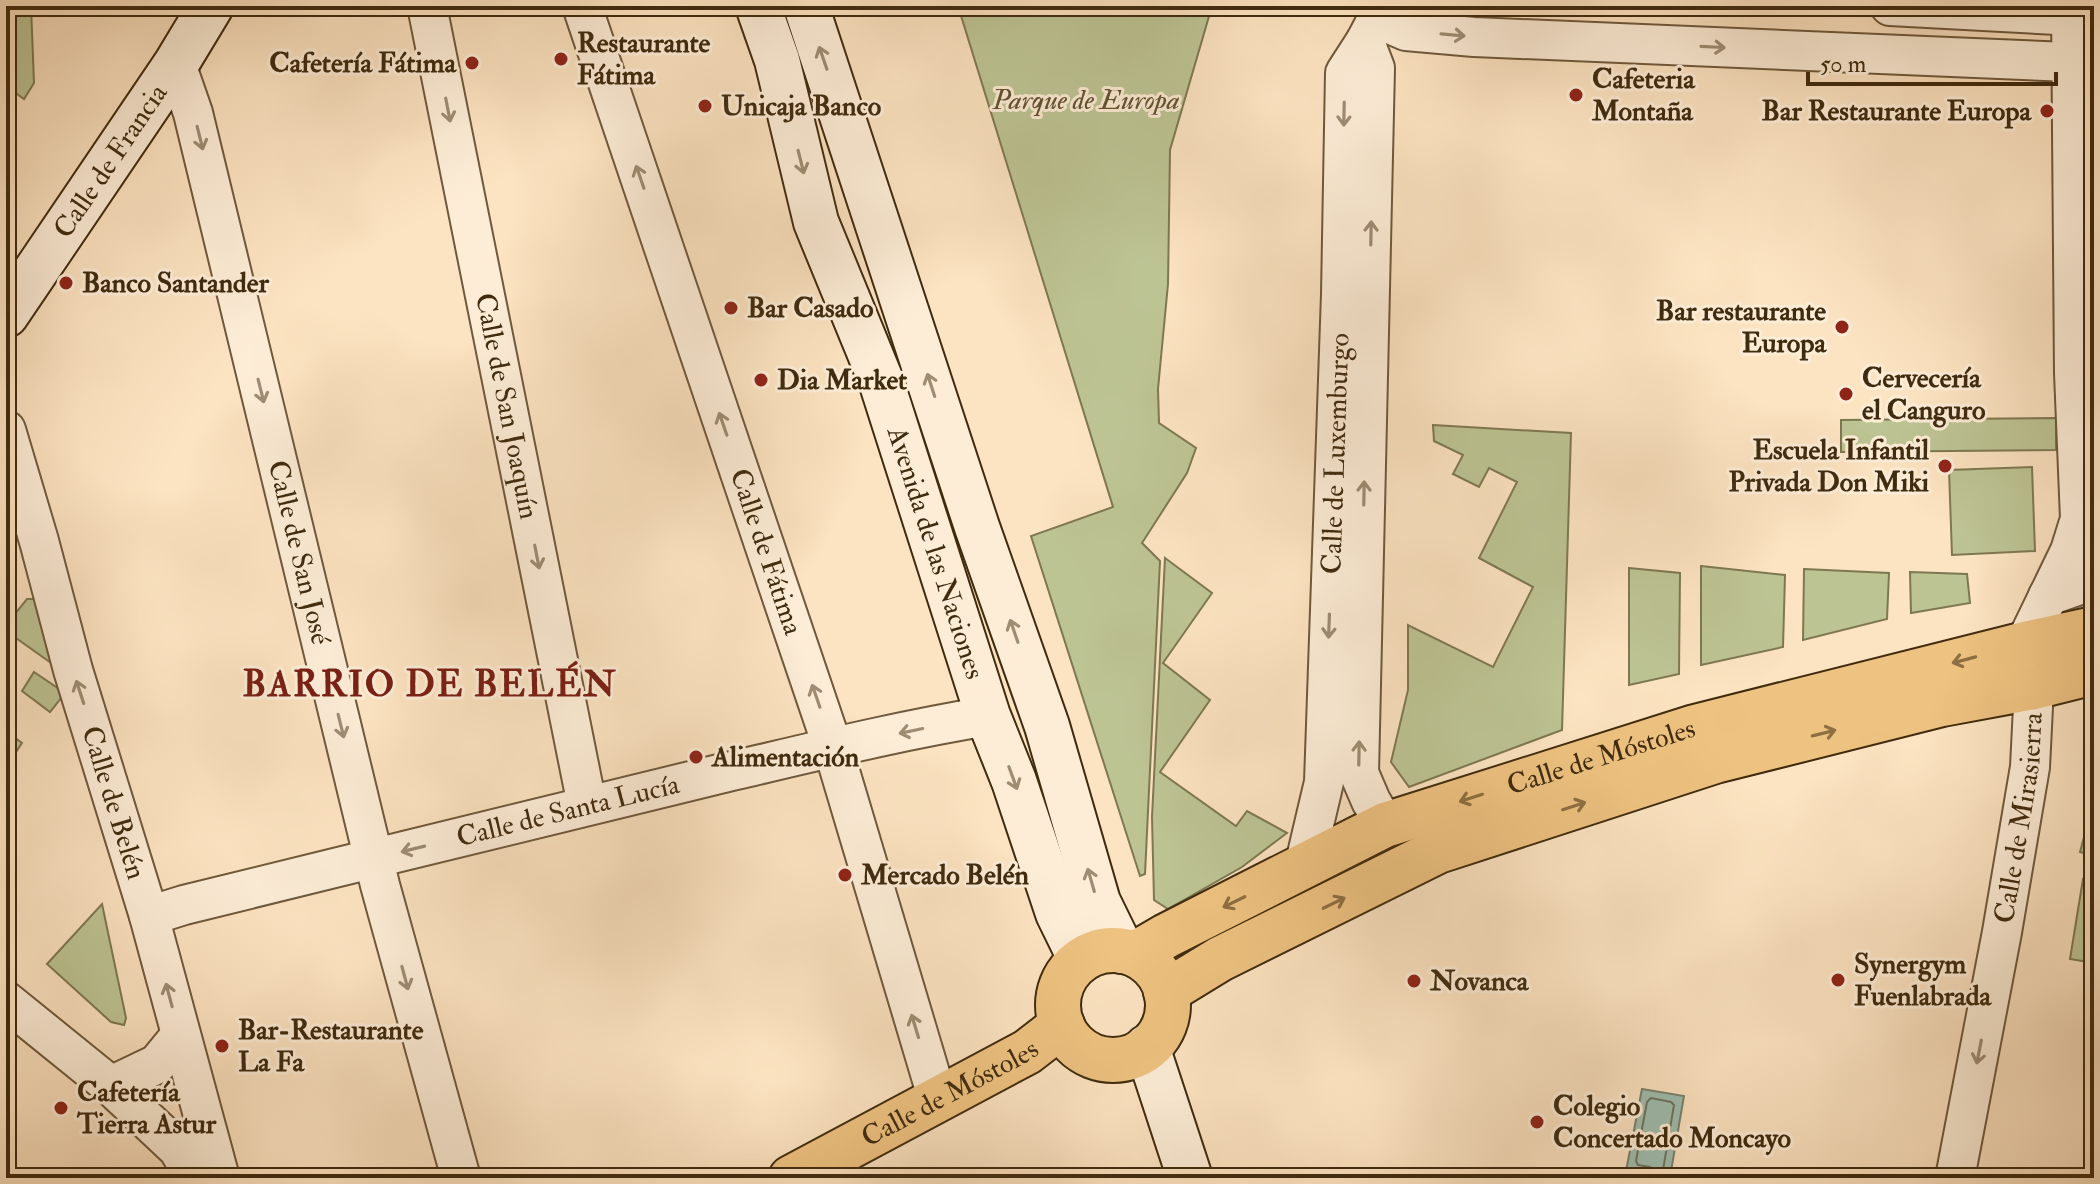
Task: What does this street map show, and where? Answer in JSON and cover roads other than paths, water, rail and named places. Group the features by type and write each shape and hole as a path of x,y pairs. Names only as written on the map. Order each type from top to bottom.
{"main road":[{"name":"Calle de Francia","path":"6,315 176,64 211,6"},
{"name":"Avenida de las Naciones","path":"758,6 777,60 816,222 880,378 988,716 1014,781 1058,913 1081,960"},
{"name":"Avenida de las Naciones","path":"806,6 977,527 1047,726 1098,902 1129,953"},
{"name":"Calle de Móstoles","path":"1129,953 1385,825 1695,727 2094,629"},
{"name":"Calle de Móstoles","path":"1166,992 1220,959 1438,851 1715,761 1942,704 2094,672"},
{"path":"1108,950 1129,953 1149,963 1160,976 1166,992 1167,1012 1161,1032 1147,1047 1129,1057 1109,1060 1089,1055 1072,1042 1062,1025 1058,1007 1060,990 1068,973 1093,953 1108,950"},
{"name":"Calle de Móstoles","path":"791,1178 1027,1052 1062,1025"},
{"path":"1147,1047 1190,1178"}],"street":[{"name":"Calle de San Joaquín","path":"427,6 587,805"},
{"name":"Calle de Fátima","path":"582,6 833,748 938,1100"},
{"path":"1890,6 2078,13 2082,63 2074,373 2080,519 2070,551 2025,644"},
{"path":"1376,22 1406,31 1474,37 2082,63"},
{"name":"Calle de Luxemburgo","path":"1376,22 1359,773 1385,825"},
{"name":"Calle de Luxemburgo","path":"1304,867 1324,782 1341,294 1345,73 1376,22"},
{"name":"Calle de San José","path":"176,64 193,113 374,859 461,1178"},
{"name":"Calle de Belén","path":"6,430 73,670 149,916 220,1178"},
{"path":"2048,596 2094,580"},
{"name":"Calle de Mirasierra","path":"1960,1177 2030,767 2034,687 2025,644"},
{"name":"Calle de Santa Lucía","path":"149,916 587,805 988,716"},
{"path":"6,1001 111,1086 178,1149 195,1178"},
{"path":"111,1086 157,1064 180,1036"}],"water":[{"path":"1642,1089 1684,1096 1670,1177 1626,1171"}],"place":[{"name":"Restaurante Fátima","path":"561,59"},
{"name":"Cafetería Fátima","path":"472,63"},
{"name":"Cafeteria Montaña","path":"1576,95"},
{"name":"Unicaja Banco","path":"705,106"},
{"name":"Bar Restaurante Europa","path":"2047,111"},
{"name":"Banco Santander","path":"66,283"},
{"name":"Bar Casado","path":"731,308"},
{"name":"Bar restaurante Europa","path":"1842,327"},
{"name":"Dia Market","path":"761,380"},
{"name":"Cervecería el Canguro","path":"1846,394"},
{"name":"Escuela Infantil Privada Don Miki","path":"1945,466"},
{"name":"Alimentación","path":"696,757"},
{"name":"Mercado Belén","path":"845,875"},
{"name":"Synergym Fuenlabrada","path":"1838,980"},
{"name":"Novanca","path":"1414,981"},
{"name":"Bar-Restaurante La Fa","path":"222,1046"},
{"name":"Cafetería Tierra Astur","path":"61,1108"},
{"name":"Colegio Concertado Moncayo","path":"1537,1122"}],"district":[{"name":"BARRIO DE BELÉN","path":"430,684"}],"park label":[{"name":"Parque de Europa","path":"1086,100"}]}
